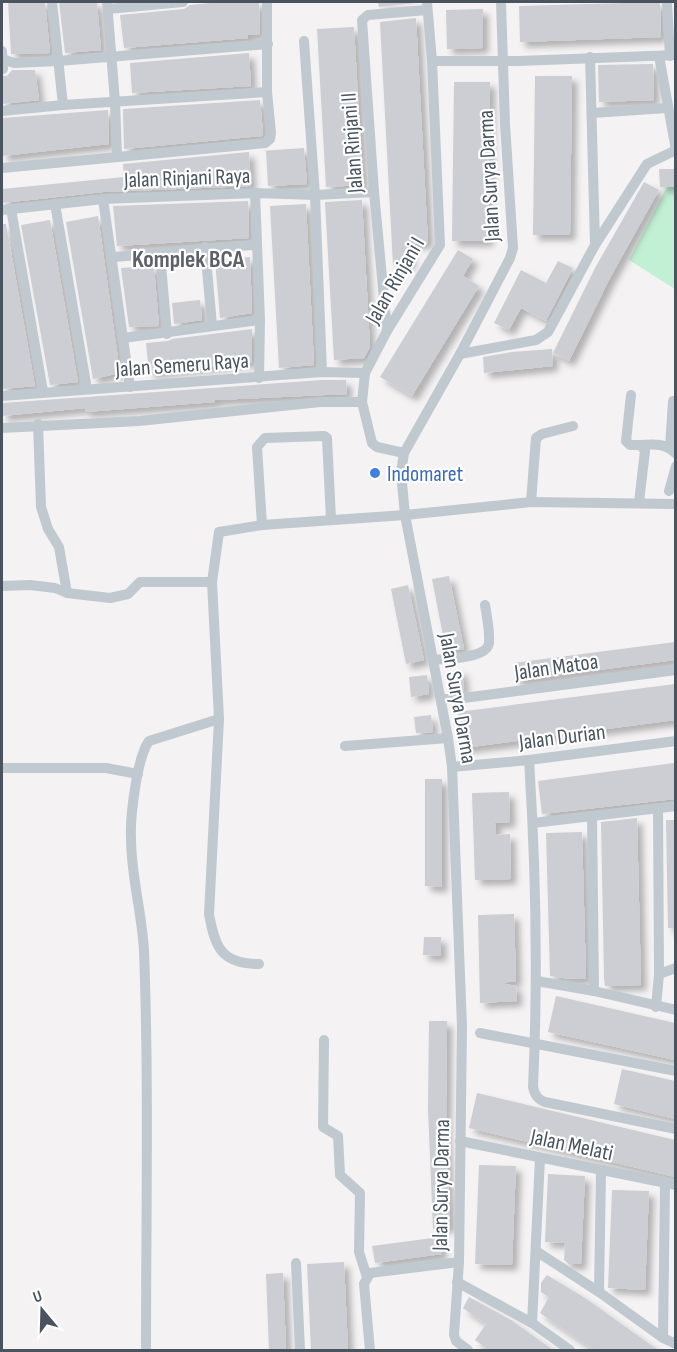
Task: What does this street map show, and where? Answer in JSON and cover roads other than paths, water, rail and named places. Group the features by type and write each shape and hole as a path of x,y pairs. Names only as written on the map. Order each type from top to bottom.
{"street":[{"path":"52,2 63,105"},
{"path":"117,157 108,5 183,2"},
{"path":"2,168 265,143 270,139 271,133 267,92 267,2"},
{"name":"Jalan Surya Darma","path":"367,1277 374,1271 459,1262 462,1028 452,767 434,660 405,515 401,472 405,453 460,354 513,248 502,62 501,2"},
{"path":"460,354 536,340 548,332 595,245 647,164 675,150 667,108 667,2"},
{"name":"Jalan Rinjani I","path":"405,453 377,447 372,443 362,402 365,373 387,331 440,245 432,61 427,6"},
{"name":"Jalan Rinjani II","path":"387,331 374,192 362,20 368,15 427,6"},
{"path":"304,41 315,195 322,372"},
{"path":"2,51 2,64 267,44"},
{"path":"432,61 502,62 590,57 668,56"},
{"path":"590,57 595,245"},
{"path":"2,111 267,92"},
{"path":"592,113 667,108"},
{"name":"Jalan Rinjani Raya","path":"6,210 103,199 255,193 315,195 374,192"},
{"path":"255,193 260,320 259,378"},
{"path":"103,199 130,387"},
{"path":"55,204 87,389"},
{"path":"6,210 43,391"},
{"path":"111,257 160,254 205,247 257,245"},
{"path":"205,247 213,325"},
{"path":"160,254 166,334"},
{"path":"123,338 260,320"},
{"name":"Jalan Semeru Raya","path":"2,396 43,391 130,387 322,372 365,373"},
{"path":"631,395 626,441 630,445 654,444 673,451 673,401"},
{"path":"2,428 38,424 139,421 320,402 362,402"},
{"path":"38,424 41,507 48,529 59,547 67,593"},
{"path":"531,502 536,438 573,426"},
{"path":"262,525 257,447 265,438 324,436 327,438 331,519"},
{"path":"639,502 645,451 640,445"},
{"path":"669,491 675,466"},
{"path":"259,964 243,964 229,959 220,950 213,936 209,914 219,718 212,582 219,532 262,525 405,515 531,502 675,504"},
{"path":"2,586 47,587 67,593 110,598 128,594 140,582 212,582"},
{"path":"434,660 476,655 484,651 489,642 485,604"},
{"name":"Jalan Matoa","path":"441,699 456,699 675,670"},
{"path":"146,1350 144,948 131,839 138,774 149,741 219,718"},
{"path":"345,746 448,738"},
{"name":"Jalan Durian","path":"452,767 529,760 675,741"},
{"path":"529,760 537,981 533,1087 535,1094 539,1100 675,1129"},
{"path":"2,768 106,768 138,774"},
{"path":"533,823 675,806"},
{"path":"656,1007 659,974 658,808"},
{"path":"592,816 594,991"},
{"path":"659,974 675,968"},
{"path":"537,981 594,991 675,1010"},
{"path":"480,1033 675,1071"},
{"path":"324,1040 323,1127 338,1136 340,1175 360,1193 358,1252 367,1277 364,1284 370,1350"},
{"name":"Jalan Melati","path":"460,1141 670,1184"},
{"path":"532,1323 540,1158"},
{"path":"599,1292 601,1170"},
{"path":"663,1338 670,1184"},
{"path":"536,1251 675,1344"},
{"path":"459,1262 454,1335 456,1341 468,1350"},
{"path":"296,1263 300,1350"},
{"path":"457,1282 532,1323 570,1350"}],"place":[{"name":"Indomaret","path":"375,473"}],"district":[{"name":"Komplek BCA","path":"188,259"}]}
